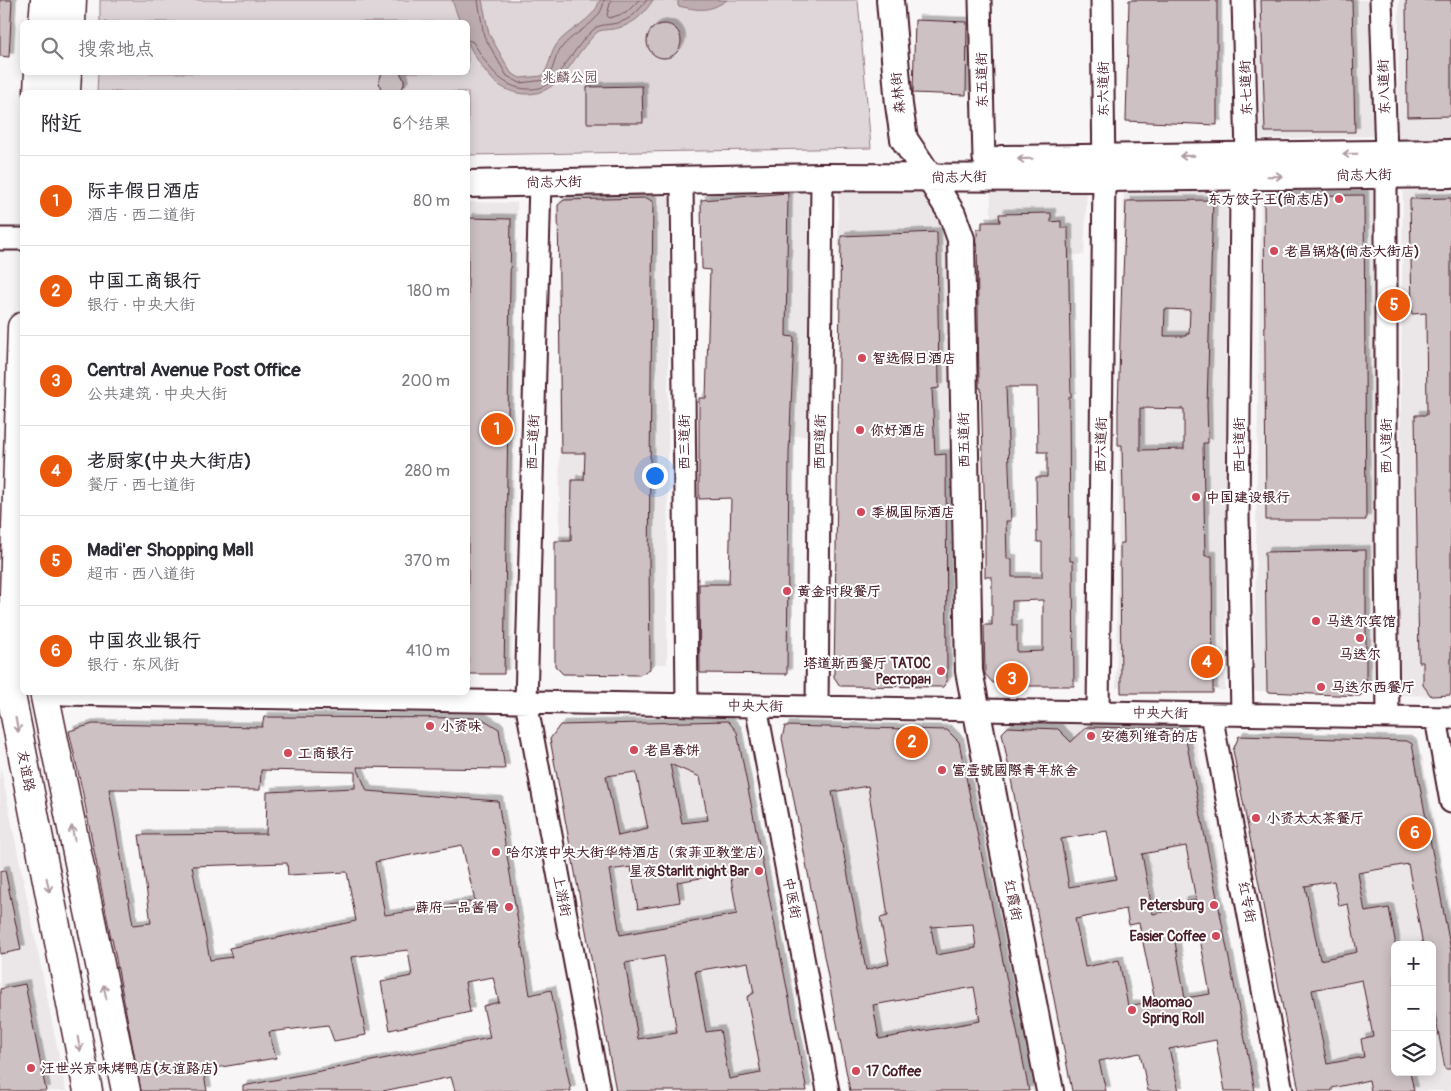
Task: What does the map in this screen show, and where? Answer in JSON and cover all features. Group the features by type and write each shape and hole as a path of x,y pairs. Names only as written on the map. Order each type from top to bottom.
{"highway":[{"path":"43,20 45,0"},
{"path":"71,20 72,0"},
{"path":"38,90 39,75"},
{"path":"66,90 67,75"},
{"name":"友谊路","path":"20,394 11,695 88,1091"},
{"path":"52,695 126,1091"}],"main road":[{"name":"森林街","path":"890,0 899,106 904,139 924,169"},
{"name":"尚志大街","path":"470,167 924,169 984,176 1104,168 1386,164 1451,153"},
{"name":"尚志大街","path":"470,184 822,177 924,169 984,159 1104,168"},
{"name":"尚志大街","path":"1386,164 1451,174"},
{"name":"西五道街","path":"924,169 952,214 961,239 968,671 977,710"},
{"name":"红霞街","path":"977,710 1050,1091"}],"street":[{"name":"东五道街","path":"980,0 984,159"},
{"name":"东六道街","path":"1102,0 1104,168"},
{"name":"东七道街","path":"1243,0 1247,166"},
{"name":"东八道街","path":"1381,0 1386,164"},
{"name":"西八道街","path":"1386,164 1388,717"},
{"name":"西七道街","path":"1242,714 1238,516 1239,390 1241,195 1247,166"},
{"name":"西六道街","path":"1098,712 1104,168"},
{"name":"西四道街","path":"817,707 822,177"},
{"name":"西三道街","path":"682,180 687,705"},
{"name":"西二道街","path":"526,702 540,182"},
{"path":"0,239 20,239"},
{"name":"中央大街","path":"242,695 387,696 526,702 1443,718"},
{"name":"上游街","path":"526,702 599,1091"},
{"name":"中医街","path":"756,706 828,1091"},
{"name":"红专街","path":"1211,714 1282,1091"},
{"path":"1443,718 1451,802"}],"shaded area":[{"path":"1250,0 1370,0 1375,136 1250,139"},
{"path":"1399,0 1451,0 1451,141 1398,142"},
{"path":"991,185 1087,186 1084,255 991,256"},
{"path":"808,186 808,436 710,438 710,187"},
{"path":"838,186 925,187 951,246 959,677 841,679"},
{"path":"1373,187 1378,692 1254,691 1261,190"},
{"path":"1124,188 1227,190 1225,690 1116,688"},
{"path":"1451,189 1451,696 1398,695 1403,191"},
{"path":"669,194 667,664 560,665 559,200"},
{"path":"470,202 517,203 512,667 470,666"},
{"path":"1006,724 1193,724 1224,893 1132,909 1108,786 1017,802"},
{"path":"563,748 723,751 799,1091 622,1091"},
{"path":"797,748 975,754 1038,1091 857,1091"},
{"path":"1243,754 1422,755 1451,911 1451,1091 1300,1091"},
{"path":"0,765 66,1091 0,1091"}],"green space":[{"name":"兆麟公园","path":"100,0 858,0 871,148 470,155 470,90 97,90 98,75 470,75 470,20 100,20"}],"water":[{"path":"452,0 482,0 489,34 511,73 520,78 542,76 557,44 592,14 600,0 653,0 642,14 629,24 596,33 563,76 548,89 538,93 522,94 513,92 493,80 470,46 470,20 459,20"},
{"path":"678,0 727,0 708,9 691,9 678,6"}],"building":[{"path":"0,0 12,0 9,57 0,56"},
{"path":"1129,0 1217,0 1217,125 1126,121"},
{"path":"1261,0 1352,0 1355,132 1265,132"},
{"path":"1406,0 1451,0 1451,116 1407,117"},
{"path":"915,20 967,22 966,95 913,93"},
{"path":"664,24 671,25 676,29 680,34 680,48 676,53 671,57 664,58 657,57 652,53 648,48 647,41 648,34 652,29 657,25"},
{"path":"381,75 402,75 404,85 400,90 381,90 379,82"},
{"path":"642,86 643,123 587,123 587,87"},
{"path":"788,193 786,336 794,337 789,453 787,674 700,673 699,584 729,584 731,498 699,499 699,398 706,398 710,270 702,269 701,200"},
{"path":"1364,195 1366,520 1266,520 1264,196"},
{"path":"647,198 653,202 649,560 650,669 639,675 563,674 555,666 555,541 571,541 572,480 584,480 585,453 561,453 558,205 564,200"},
{"path":"1451,198 1451,695 1431,696 1423,685 1423,662 1419,662 1415,415 1427,415 1426,313 1412,314 1410,199"},
{"path":"1213,200 1207,405 1208,443 1203,443 1205,556 1212,556 1213,693 1121,693 1120,543 1124,543 1122,445 1118,445 1118,409 1126,201","holes":["1165,309 1190,310 1189,334 1186,334 1186,336 1164,336","1140,408 1184,409 1184,449 1140,450"]},
{"path":"1051,213 1051,222 1061,221 1061,228 1068,228 1071,397 1069,397 1070,561 1073,561 1074,686 1020,686 1020,683 993,683 985,674 984,625 992,625 992,577 985,577 981,388 979,388 977,229 982,229 982,222 1000,222 999,214","holes":["1006,387 1037,387 1038,452 1047,452 1047,477 1036,477 1037,542 1042,542 1042,577 1012,577 1012,559 1007,559 1006,521 1011,521","1043,600 1043,651 1017,652 1017,625 1012,625 1012,601"]},
{"path":"470,218 511,219 504,674 470,674"},
{"path":"937,232 939,388 932,389 935,455 946,454 947,681 943,687 840,686 834,677 841,236"},
{"name":"马迭尔宾馆","path":"1366,550 1366,690 1360,696 1267,692 1265,552"},
{"path":"264,717 481,718 499,729 505,769 357,767 367,791 498,801 530,995 551,990 571,1091 455,1091 451,1077 383,1091 243,1091 243,1086 490,1038 483,1006 499,1002 493,977 465,982 470,1012 390,1030 381,982 412,976 408,950 351,957 366,1035 334,1041 328,1025 269,1032 276,1058 203,1070 207,1091 141,1091 112,938 69,731 93,724 262,727","holes":["261,770 355,772 355,788 267,792 266,834 139,835 151,923 133,925 109,789 260,790","462,845 475,901 385,915 375,862","287,863 288,875 347,872 356,921 229,948 232,957 210,960 192,866"]},
{"path":"728,721 737,732 807,1091 616,1091 550,739 560,725","holes":["670,764 700,777 708,820 682,823","636,772 648,829 618,836 606,776","631,867 638,909 680,902 677,882 730,873 737,914 620,935 609,870","664,956 677,1033 638,1039 625,963","748,962 754,993 747,997 761,1073 729,1079 720,1030 706,1032 695,971"]},
{"path":"785,726 947,730 959,742 1029,1091 850,1091 782,738","holes":["868,786 888,916 880,918 889,964 866,970 832,792","973,924 976,948 936,955 931,927","974,987 980,1021 879,1039 873,1005"]},
{"path":"1008,727 1058,729 1071,742 1087,727 1180,729 1185,735 1255,1091 1225,1091 1216,1040 1169,1049 1179,1091 1148,1091 1140,1053 1099,1061 1106,1091 1072,1091 1002,733","holes":["1107,831 1116,879 1069,887 1061,839","1186,846 1196,900 1182,902 1183,908 1153,914 1142,854","1126,909 1129,925 1139,923 1155,1001 1128,1006 1119,960 1085,967 1075,919","1200,938 1210,994 1185,998 1175,942"]},
{"path":"1239,736 1407,741 1412,744 1451,951 1451,1069 1445,1069 1436,1019 1436,941 1422,941 1408,864 1358,873 1365,912 1389,908 1395,940 1391,941 1391,1076 1411,1076 1414,1091 1371,1091 1369,1080 1332,1088 1332,1091 1299,1091 1233,750","holes":["1334,881 1339,906 1348,904 1357,952 1320,960 1305,886","1362,980 1373,1036 1361,1039 1364,1057 1327,1064 1312,990"]},
{"path":"5,870 21,950 0,954 0,871"},
{"path":"25,984 46,1091 0,1091 0,989"}],"place":[{"name":"东方饺子王(尚志店)","path":"1339,199"},
{"name":"老昌锅烙(尚志大街店)","path":"1274,251"},
{"name":"Madi'er Shopping Mall","path":"1394,305"},
{"name":"智选假日酒店","path":"862,358"},
{"name":"际丰假日酒店","path":"497,429"},
{"name":"你好酒店","path":"860,430"},
{"name":"中国建设银行","path":"1196,497"},
{"name":"季枫国际酒店","path":"861,512"},
{"name":"黄金时段餐厅","path":"787,591"},
{"name":"马迭尔宾馆","path":"1316,621"},
{"name":"马迭尔","path":"1360,638"},
{"name":"老厨家(中央大街店)","path":"1207,662"},
{"name":"塔道斯西餐厅 TATOC Ресторан","path":"941,671"},
{"name":"Central Avenue Post Office","path":"1012,679"},
{"name":"马迭尔西餐厅","path":"1321,687"},
{"name":"小资味","path":"430,726"},
{"name":"安德列维奇的店","path":"1091,736"},
{"name":"中国工商银行","path":"912,742"},
{"name":"老昌春饼","path":"634,750"},
{"name":"工商银行","path":"288,753"},
{"name":"富壹號國際青年旅舍","path":"942,770"},
{"name":"小资太太茶餐厅","path":"1256,818"},
{"name":"中国农业银行","path":"1415,833"},
{"name":"哈尔滨中央大街华特酒店（索菲亚教堂店）","path":"496,852"},
{"name":"星夜Starlit night Bar","path":"759,871"},
{"name":"Petersburg","path":"1214,905"},
{"name":"薜府一品酱骨","path":"509,907"},
{"name":"Easier Coffee","path":"1216,936"},
{"name":"Maomao Spring Roll","path":"1132,1010"},
{"name":"汪世兴京味烤鸭店(友谊路店)","path":"31,1068"},
{"name":"17 Coffee","path":"856,1071"}]}
